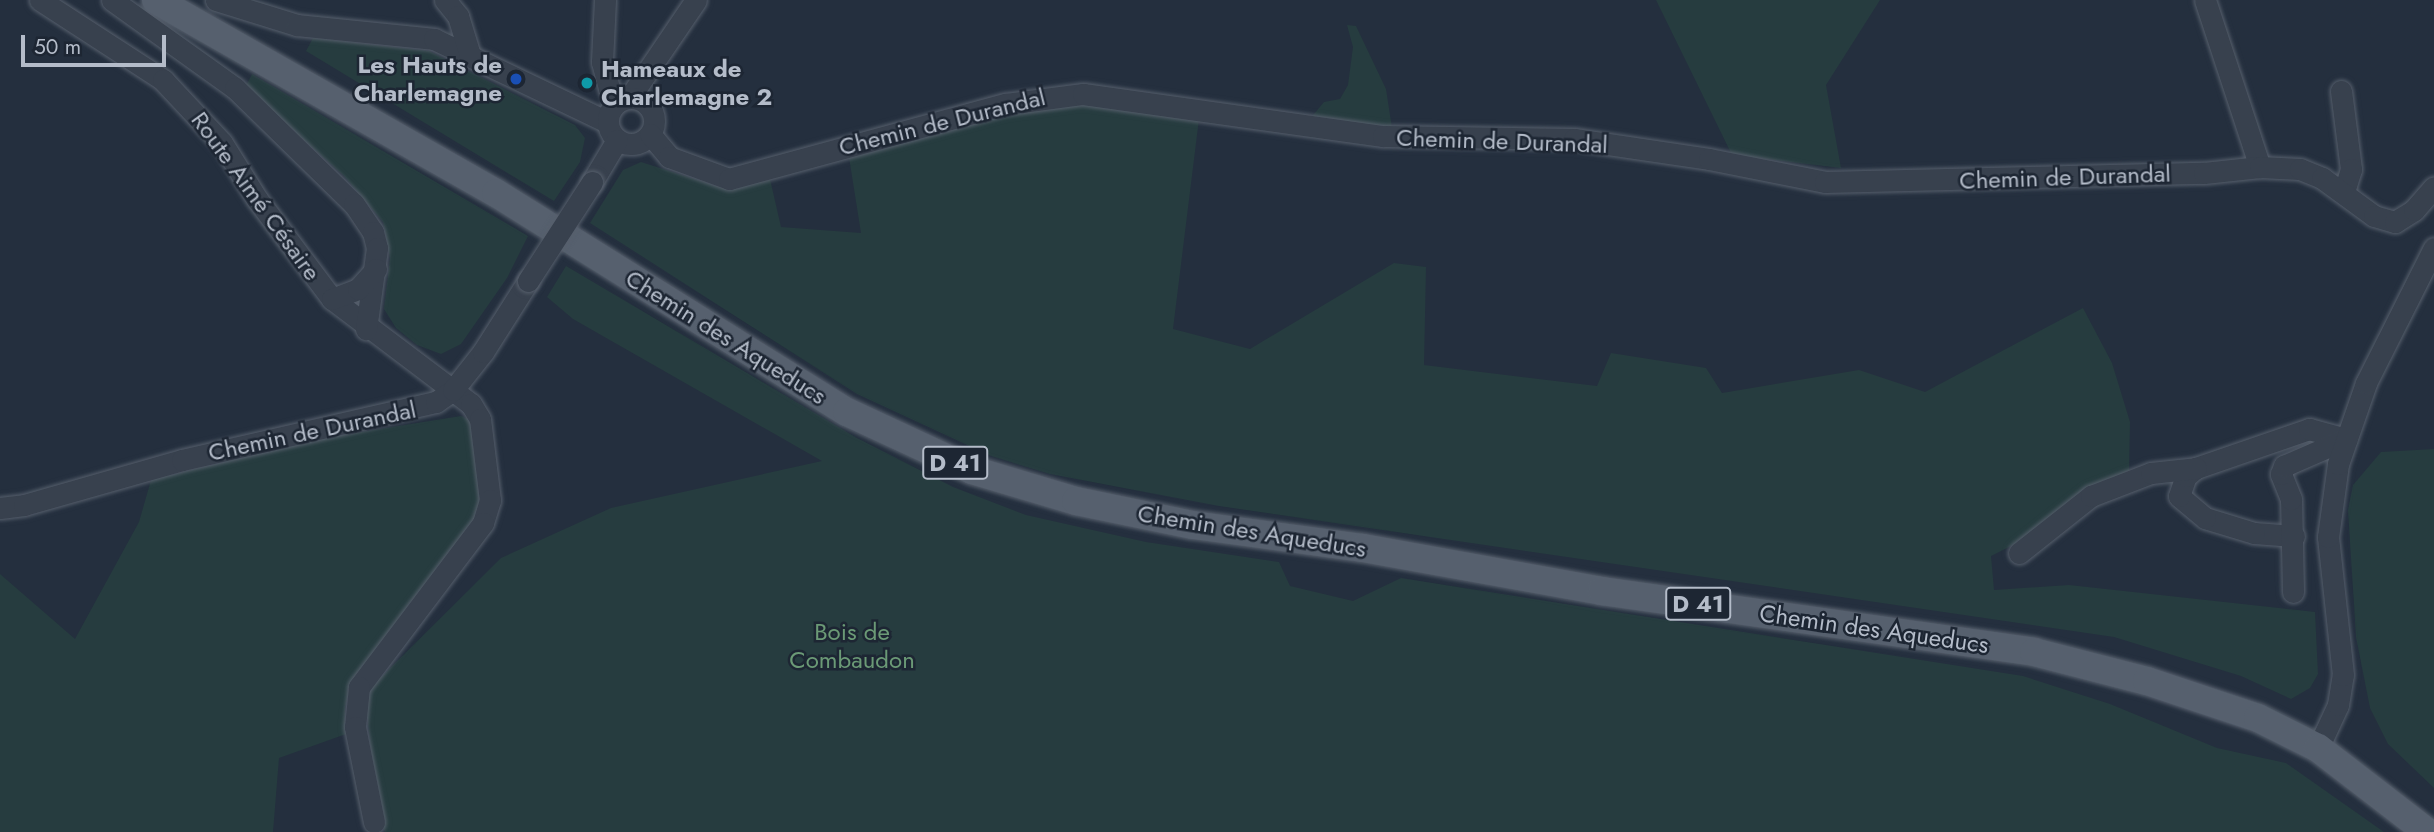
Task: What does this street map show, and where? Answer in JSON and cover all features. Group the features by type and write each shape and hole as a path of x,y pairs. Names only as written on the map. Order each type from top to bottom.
{"main road":[{"name":"Chemin des Aqueducs","path":"156,0 496,193 847,412 932,454 1008,483 1193,525 1363,548 1616,593 2034,652 2172,689 2258,718 2318,748 2427,832"}],"street":[{"name":"Route Aimé Césaire","path":"40,0 128,53 195,112 332,299 366,329 471,404 480,419 490,500 483,523 466,551 359,687 355,727 374,822"},
{"path":"112,0 235,88 300,147 354,204 373,232 376,269 366,329"},
{"path":"216,0 277,22 414,35 469,53 635,144 650,134 653,113 644,102 624,99 609,89 601,62 605,0"},
{"path":"445,0 458,16 469,53"},
{"path":"612,131 624,99 696,0"},
{"path":"2205,0 2260,167"},
{"path":"2341,91 2351,169 2344,192"},
{"name":"Chemin de Durandal","path":"650,134 670,157 700,171 729,179 747,177 899,130 1054,94 1083,94 1383,136 1574,139 1709,159 1825,182 2204,173 2260,167 2300,169 2344,192 2374,216 2395,222 2414,210 2434,187"},
{"name":"Chemin de Durandal","path":"0,508 24,505 182,460 418,409 453,390 592,181 612,131"},
{"path":"2318,748 2338,705 2343,675 2328,537 2332,494 2346,439 2366,383 2434,248"},
{"path":"332,299 358,289 376,269"},
{"path":"2019,553 2091,496 2151,473 2196,468 2309,429 2346,439"},
{"path":"2293,592 2294,536 2291,499 2281,474 2284,466 2307,452 2346,439"},
{"path":"2196,468 2186,476 2179,496 2205,518 2253,533 2294,536"}],"green space":[{"path":"1656,0 1880,0 1826,85 1841,168 1732,155"},
{"path":"1347,25 1356,26 1386,89 1392,128 1310,119 1324,102 1340,99 1348,85 1353,47"},
{"path":"313,38 429,51 575,125 585,138 580,162 554,201 306,51"},
{"path":"252,74 528,236 507,278 461,344 441,354 417,345 396,328 384,309 390,258 383,222 344,176 245,88"},
{"path":"1082,102 1199,119 1173,329 1250,349 1394,263 1426,267 1424,365 1597,386 1611,353 1706,368 1722,393 1859,370 1925,392 2083,308 2112,363 2130,422 2129,472 2041,531 1991,556 1994,590 2069,585 2315,612 2318,674 2310,688 2291,699 2241,676 2114,637 1219,506 1050,474 991,456 857,394 590,223 623,170 641,162 717,186 770,179 781,227 861,233 848,151 1045,105"},
{"name":"Bois de Combaudon","path":"566,266 857,438 953,487 1026,515 1146,542 1279,562 1290,586 1353,601 1401,578 2023,676 2110,704 2217,748 2286,763 2384,832 385,832 377,813 365,693 501,558 611,508 822,461 573,319 547,297"},
{"path":"461,416 470,420 482,510 350,689 345,708 346,734 279,758 273,832 0,832 0,574 75,639 139,522 151,480 317,439"},
{"path":"2434,449 2434,788 2388,744 2370,708 2356,637 2348,510 2353,485 2381,452"}],"place":[{"name":"Les Hauts de Charlemagne","path":"516,79"},
{"name":"Hameaux de Charlemagne 2","path":"587,83"}]}
